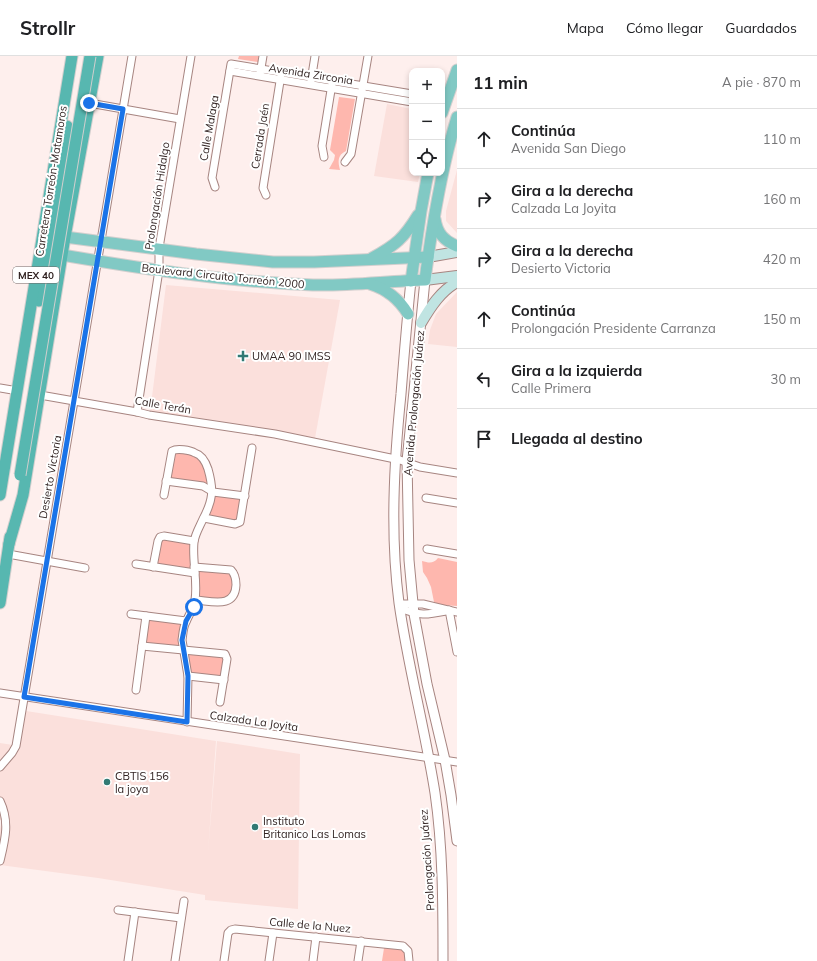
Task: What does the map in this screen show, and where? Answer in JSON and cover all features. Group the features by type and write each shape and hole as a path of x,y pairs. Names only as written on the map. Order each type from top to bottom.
{"highway":[{"name":"Carretera Torreón-Matamoros","path":"0,495 72,56"},
{"path":"19,386 44,276 64,154 75,56"},
{"name":"MEX 40","path":"0,604 90,56"},
{"path":"8,549 23,495 65,237 98,56"},
{"path":"56,204 61,211 64,212 70,210"},
{"path":"51,232 57,251 62,255"},
{"path":"47,255 59,240 65,237"},
{"path":"44,276 48,272 52,271 55,271 59,275"}],"main road":[{"path":"444,104 446,89 457,70"},
{"name":"Avenida Prolongación Juárez","path":"425,280 434,214 457,117"},
{"name":"Avenida Prolongación Juárez","path":"411,281 427,176"},
{"path":"369,260 390,249 400,241 410,229 421,211"},
{"path":"434,214 437,230 441,236 449,243 457,246"},
{"name":"Boulevard Circuito Torreón 2000","path":"65,237 196,254 273,262 415,258 457,252"},
{"name":"Boulevard Circuito Torreón 2000","path":"62,255 159,270 270,283 337,285 425,280 457,276"},
{"path":"421,322 430,307 441,294 457,282"},
{"path":"365,283 381,288 401,303 408,314"}],"street":[{"name":"Desierto Victoria","path":"0,767 16,746 132,56"},
{"name":"Prolongación Hidalgo","path":"137,412 159,270 159,248 192,56"},
{"path":"260,72 263,56"},
{"path":"311,81 315,56"},
{"path":"346,162 351,154 368,56"},
{"name":"Avenida Zirconia","path":"231,64 260,72 362,90 409,101"},
{"name":"Calle Malaga","path":"216,187 212,178 231,64"},
{"name":"Cerrada Jaén","path":"266,195 263,188 281,76"},
{"path":"324,157 322,146 332,85"},
{"name":"Avenida Zirconia","path":"362,90 409,94"},
{"path":"89,103 180,119"},
{"name":"Avenida Prolongación Juárez","path":"425,280 406,461 407,532 412,603 427,684 445,760"},
{"name":"Avenida Prolongación Juárez","path":"411,281 395,459 395,543 400,606 408,662 429,757"},
{"path":"0,388 19,386"},
{"name":"Calle Terán","path":"40,395 149,415 282,436 395,459"},
{"path":"204,518 235,524 241,520 252,448"},
{"path":"164,495 170,453 173,450 193,452 201,457 207,466 213,492 194,541 196,588 195,600 186,621 182,640 188,676 187,722"},
{"path":"395,459 406,461 420,467 457,473"},
{"path":"166,481 203,486 213,492 245,496"},
{"path":"426,498 457,503"},
{"path":"154,567 160,537 164,536 194,541"},
{"path":"8,549 47,561 85,568"},
{"path":"427,549 457,554"},
{"path":"136,564 195,570 231,570 234,573 236,582 234,594 230,600 226,602 195,600"},
{"path":"400,606 412,603 457,612"},
{"path":"400,606 414,614 427,615 449,610"},
{"path":"449,610 457,652"},
{"path":"131,614 146,619 186,621"},
{"path":"136,690 146,619"},
{"path":"142,646 222,653 226,655 227,659 220,702"},
{"path":"188,676 224,680"},
{"name":"Calzada La Joyita","path":"0,693 457,762"},
{"name":"Prolongación Juárez","path":"429,757 435,793 441,848 443,961"},
{"path":"445,760 457,841"},
{"path":"0,801 6,814 7,823 0,861"},
{"path":"175,961 184,901"},
{"path":"118,910 181,918"},
{"path":"128,961 135,912"},
{"name":"Calle de la Nuez","path":"224,961 228,933 234,929 403,946 408,951 409,961"},
{"path":"269,961 273,932"},
{"path":"313,961 316,937"},
{"path":"358,961 361,941"}],"shaded area":[{"path":"239,56 259,56 258,62 238,59"},
{"path":"339,97 355,99 346,151 339,159 340,170 329,169 335,155 330,150"},
{"path":"387,104 409,108 409,176 419,176 418,182 374,176"},
{"path":"457,170 457,233 446,221 446,211"},
{"name":"UMAA 90 IMSS","path":"166,285 340,300 315,438 150,413"},
{"path":"457,292 457,347 428,344 430,330 436,314"},
{"path":"173,451 194,453 205,468 209,487 168,480"},
{"path":"214,493 243,497 238,522 205,517"},
{"path":"161,538 193,542 193,571 155,565"},
{"path":"438,558 457,562 457,606 441,605 434,602 431,587 423,572 422,561 431,562"},
{"path":"196,569 230,571 235,582 230,599 197,599"},
{"path":"147,617 184,622 183,649 143,645"},
{"path":"186,651 225,657 223,679 189,675"},
{"name":"CBTIS 156 la joya","path":"20,710 216,741 208,852 217,741 300,754 298,909 205,900 205,895 98,878 0,865 0,829 2,820 0,820 0,743 13,745"},
{"path":"384,948 404,950 407,955 407,961 382,961"}],"place":[{"name":"UMAA 90 IMSS","path":"243,356"},
{"name":"CBTIS 156 la joya","path":"107,782"},
{"name":"Instituto Britanico Las Lomas","path":"255,827"}],"route":[{"path":"89,103 123,109 24,697 187,722 188,676 182,640 186,621 194,607"}]}
